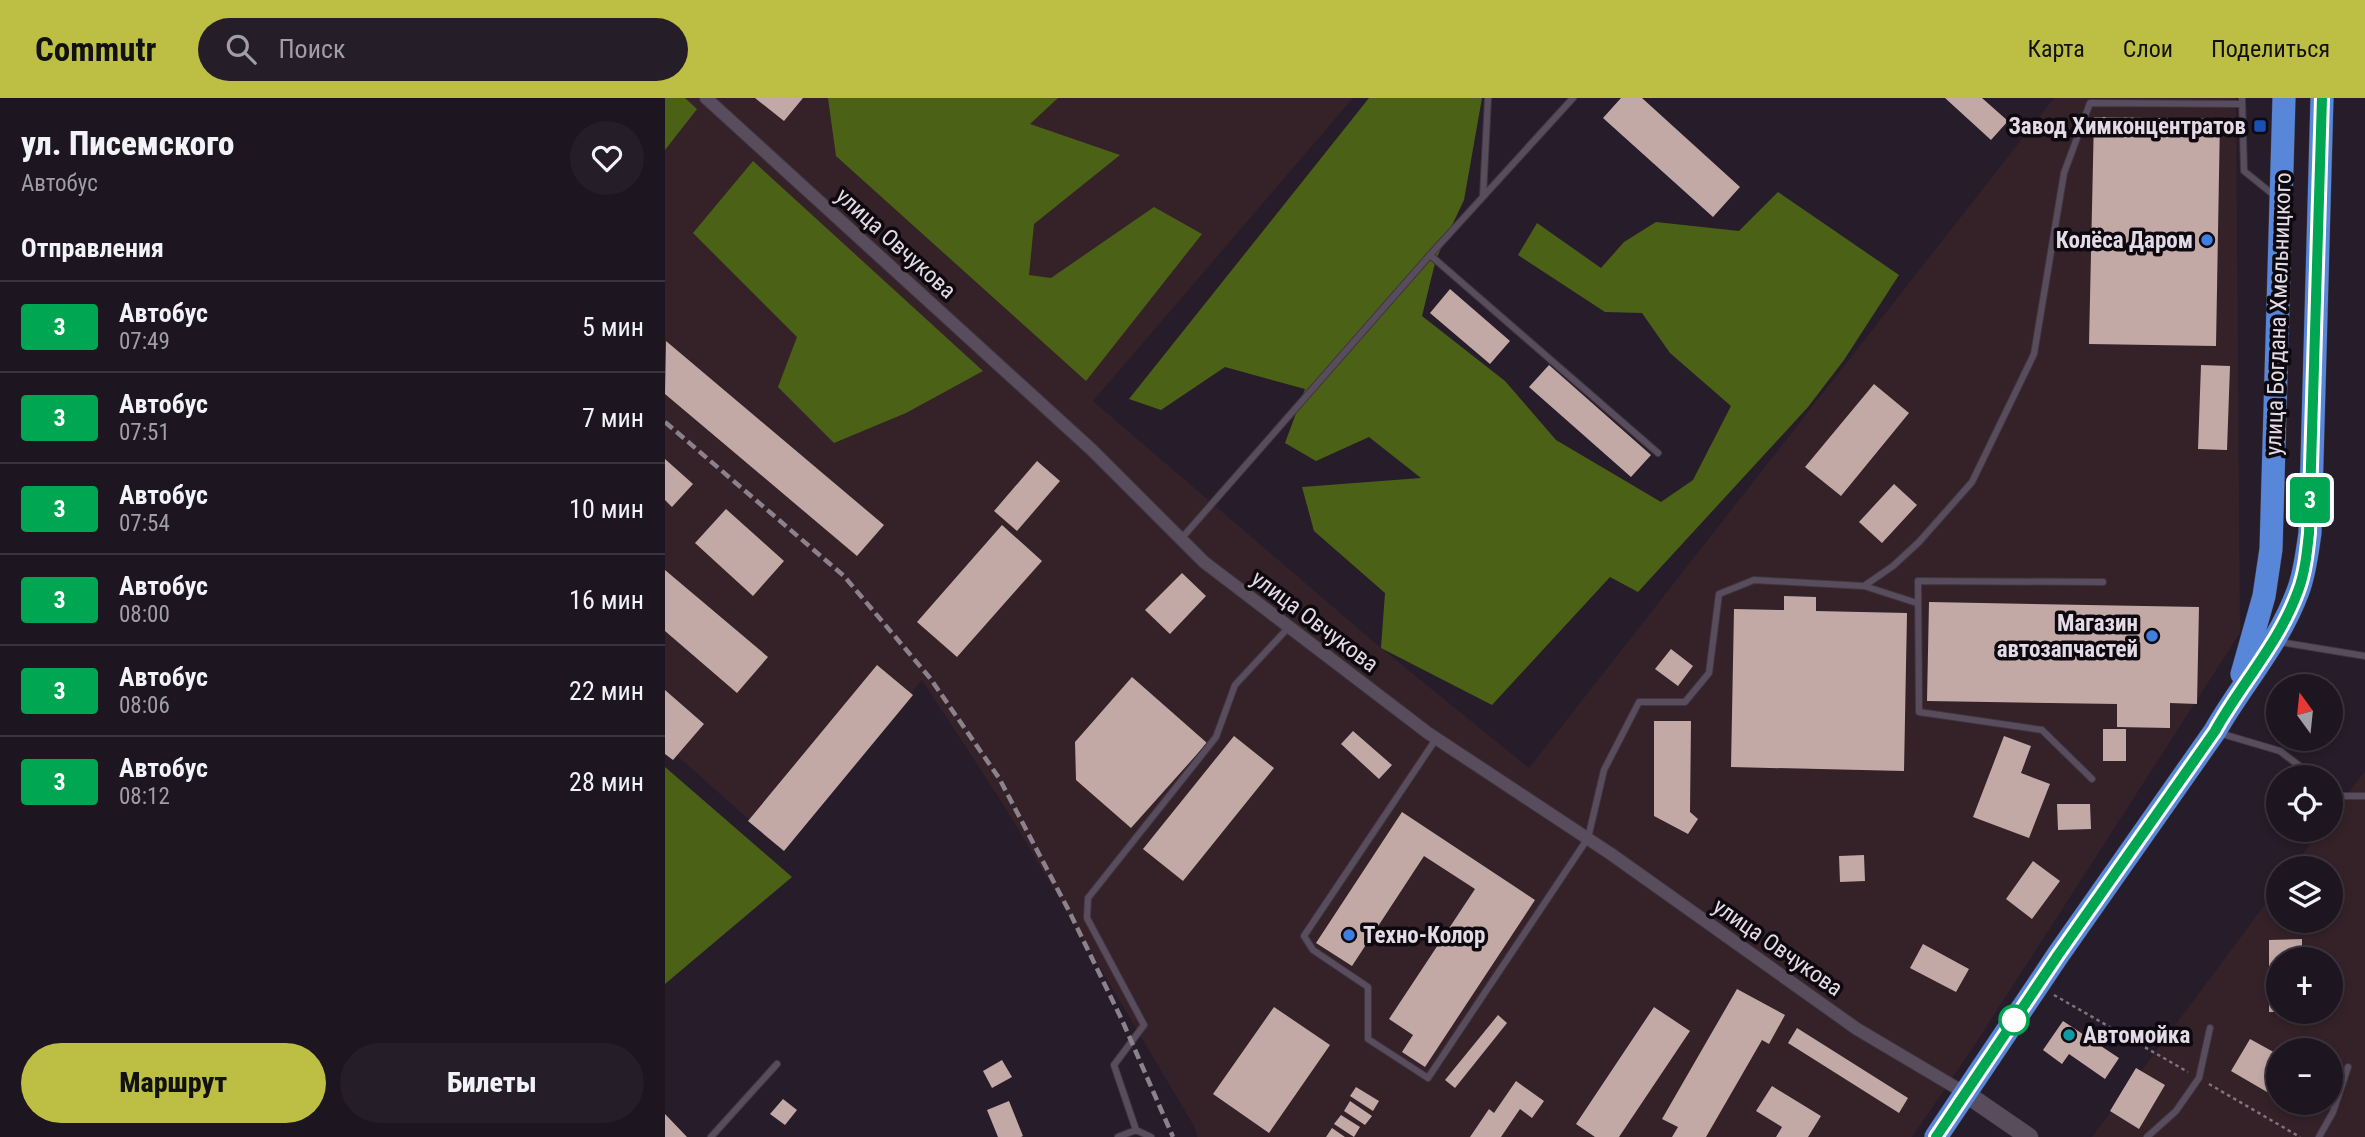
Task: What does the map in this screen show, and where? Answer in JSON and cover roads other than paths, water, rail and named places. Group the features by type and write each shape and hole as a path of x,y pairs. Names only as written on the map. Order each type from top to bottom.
{"highway":[{"name":"улица Богдана Хмельницкого","path":"2236,694 2265,596 2271,549 2284,98"},
{"name":"улица Богдана Хмельницкого","path":"1937,1137 2215,731 2236,694 2275,641 2298,591 2309,533 2322,98"},
{"path":"2276,398 2313,399"}],"street":[{"name":"улица Овчукова","path":"706,98 1092,450 1204,562 1287,628 1436,738 1588,838 1857,1029 1965,1093"},
{"path":"1965,1093 2029,1137"}],"lane":[{"path":"1483,196 1488,98"},
{"path":"1181,539 1430,255 1573,98"},
{"path":"1864,586 1893,566 1919,542 1972,482 2034,354 2064,173 2089,103 2242,101 2243,171 2282,202"},
{"path":"1430,255 1658,453"},
{"path":"1436,738 1304,936 1313,950 1368,986 1368,1039 1428,1078 1588,838 1604,770 1639,702 1685,702 1709,673 1719,594 1754,580 1864,586 1917,603"},
{"path":"2092,779 2042,730 1919,712 1918,581 2103,582"},
{"path":"1136,1130 1114,1065 1145,1025 1087,918 1087,898 1216,737 1235,685 1287,628"},
{"path":"2275,641 2365,656"},
{"path":"2215,731 2280,751 2298,765"},
{"path":"2343,796 2365,796"},
{"path":"2147,1137 2176,1111 2199,1078 2210,1028"},
{"path":"712,1137 777,1064"},
{"path":"2319,1137 2333,1112 2348,1067"},
{"path":"1118,1137 1136,1130 1151,1137"}],"railway":[{"path":"665,422 844,576 930,678 999,778 1069,911 1122,1020 1173,1137"}],"place":[{"name":"Завод Химконцентратов","path":"2260,126"},
{"name":"Колёса Даром","path":"2207,240"},
{"name":"Магазин автозапчастей","path":"2152,636"},
{"name":"Техно-Колор","path":"1349,935"},
{"name":"Автомойка","path":"2069,1035"}]}
